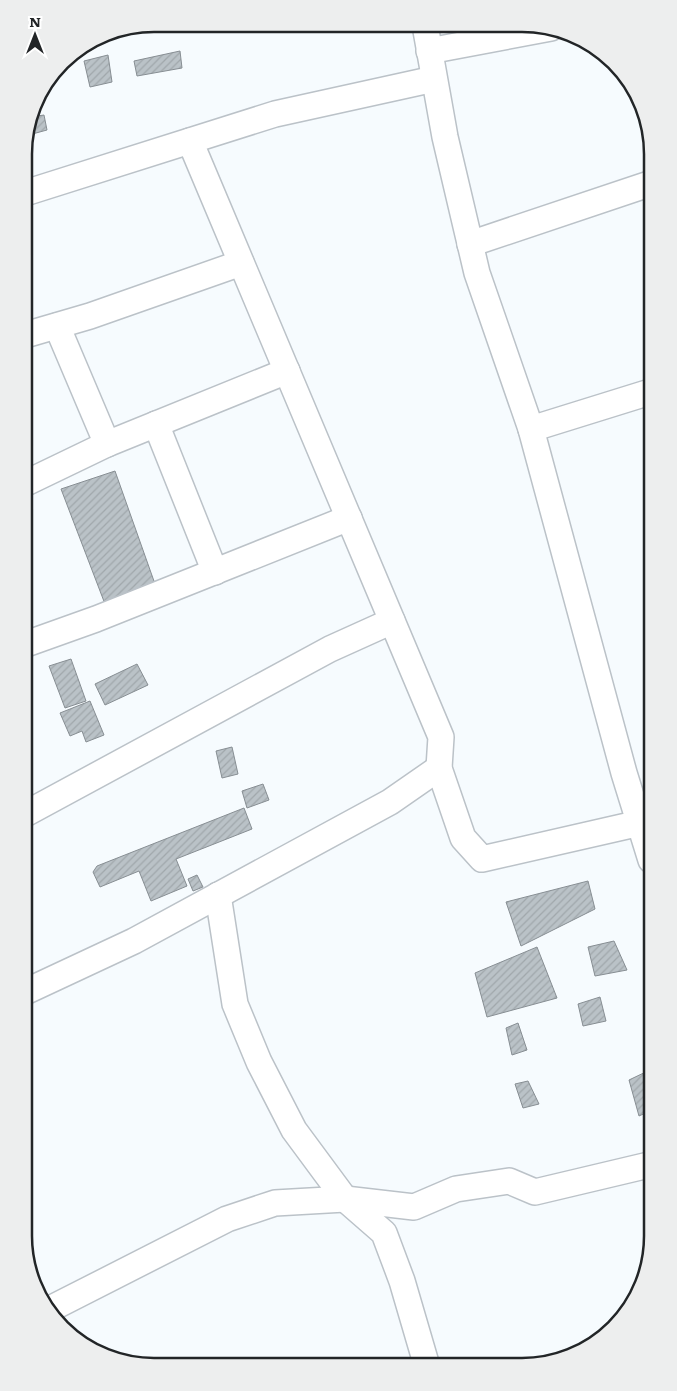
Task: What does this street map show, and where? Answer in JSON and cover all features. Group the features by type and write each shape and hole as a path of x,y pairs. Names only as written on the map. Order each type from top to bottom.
{"street":[{"path":"426,32 445,137 477,273 531,429 622,764 644,835"},
{"path":"430,51 527,33"},
{"path":"33,190 275,114 434,79"},
{"path":"190,141 441,737 439,768 463,838 482,859 640,823"},
{"path":"470,244 644,186"},
{"path":"33,333 241,263"},
{"path":"57,326 107,444"},
{"path":"33,480 107,444 287,371"},
{"path":"531,429 644,394"},
{"path":"156,424 215,572"},
{"path":"33,642 350,518"},
{"path":"32,810 330,649 392,620"},
{"path":"32,989 134,941 390,802 439,768"},
{"path":"218,895 235,1004 259,1062 294,1130 345,1199 384,1233 402,1281 425,1358"},
{"path":"55,1307 227,1220 275,1204 345,1199 414,1207 456,1189 509,1181 535,1192 644,1166"}],"building":[{"path":"180,51 182,68 137,76 134,61"},
{"path":"108,55 112,82 90,87 84,61"},
{"path":"44,115 47,130 35,133 37,123 39,116"},
{"path":"115,471 155,584 105,604 61,489"},
{"path":"71,659 86,701 65,708 49,666"},
{"path":"137,664 148,685 105,705 95,684"},
{"path":"90,701 104,735 86,742 82,731 70,736 60,713"},
{"path":"232,747 238,774 222,778 216,751"},
{"path":"263,784 269,800 247,808 242,791"},
{"path":"244,808 252,829 176,859 187,886 151,901 139,871 100,887 93,872 97,866"},
{"path":"197,875 203,887 193,891 188,879"},
{"path":"588,881 595,909 521,946 506,902"},
{"path":"614,941 627,970 595,976 588,947"},
{"path":"537,947 557,998 487,1017 475,973"},
{"path":"600,997 606,1021 583,1026 578,1004"},
{"path":"518,1023 527,1050 512,1055 506,1028"},
{"path":"644,1073 644,1114 639,1116 629,1080"},
{"path":"528,1081 539,1104 523,1108 515,1084"}]}
